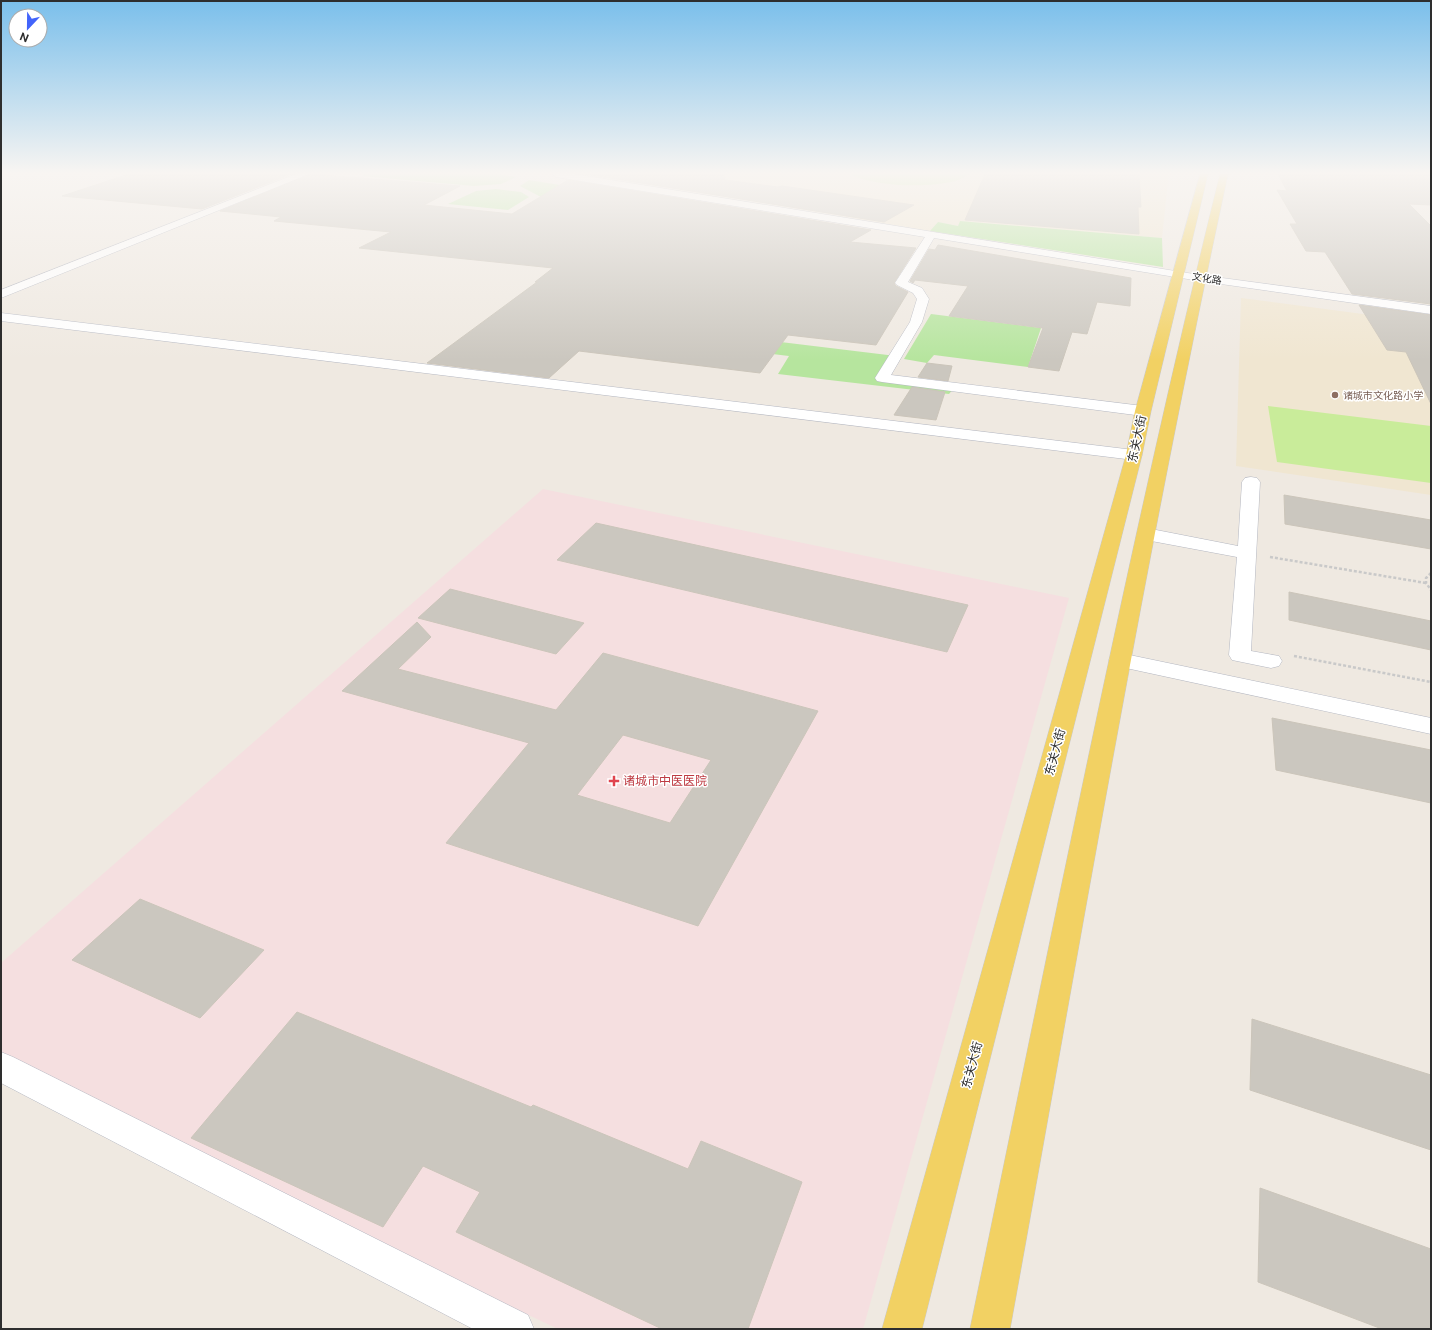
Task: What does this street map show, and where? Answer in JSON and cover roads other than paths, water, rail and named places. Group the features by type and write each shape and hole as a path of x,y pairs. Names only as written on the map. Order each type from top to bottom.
{"main road":[{"name":"东关大街","path":"990,1329 1120,660 1146,534 1195,236"},
{"name":"东关大街","path":"902,1329 1134,454 1143,411 1203,236"}],"street":[{"path":"1,294 147,236"},
{"path":"929,236 901,283 918,291 924,300 916,322 882,378 1143,411"},
{"name":"文化路","path":"937,236 1189,276 1431,310"},
{"path":"1,284 19,286"},
{"path":"1,318 1134,454"},
{"path":"1251,482 1240,655 1279,658"},
{"path":"1146,534 1246,553"},
{"path":"1120,660 1431,726"},
{"path":"1,1067 514,1329"}],"place":[{"name":"诸城市文化路小学","path":"1335,395"},
{"name":"诸城市中医医院","path":"614,781"}]}
